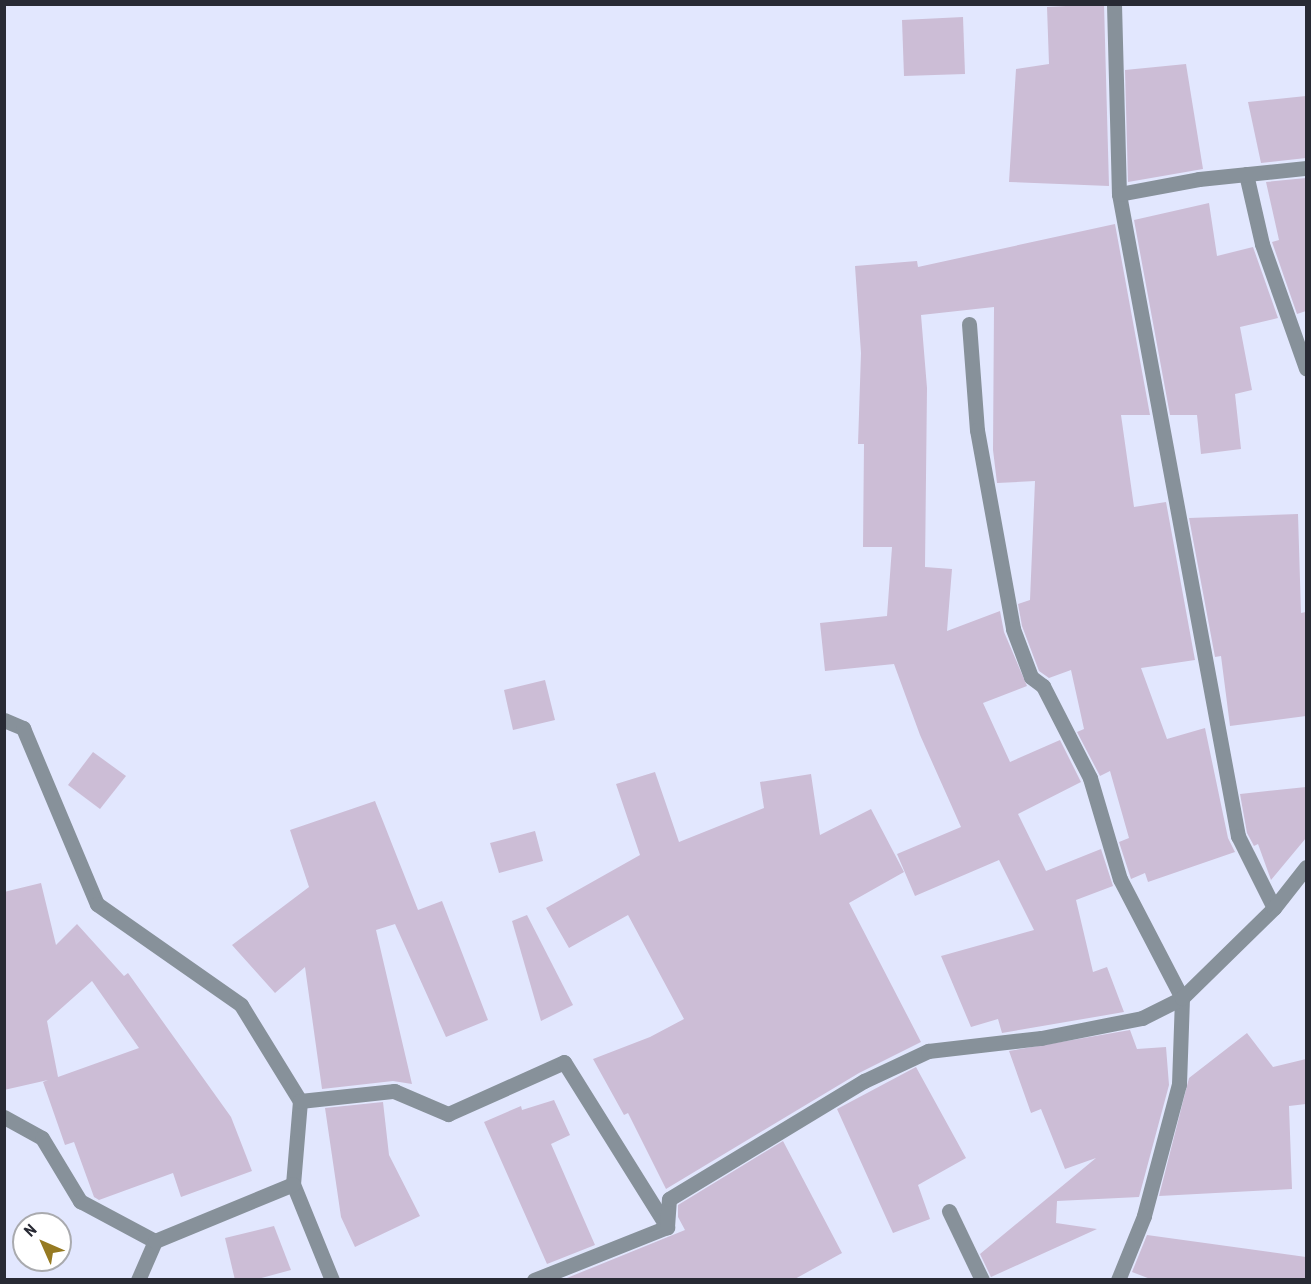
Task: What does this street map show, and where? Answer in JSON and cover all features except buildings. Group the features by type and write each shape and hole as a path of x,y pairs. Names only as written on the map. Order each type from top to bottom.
{"street":[{"path":"1114,4 1119,194 1238,836 1274,908"},
{"path":"1119,194 1246,174 1306,168"},
{"path":"1246,174 1262,244 1306,368"},
{"path":"969,324 977,430 1013,629 1031,677 1043,686 1090,778 1120,879 1182,998 1179,1084 1144,1216 1118,1280"},
{"path":"4,720 23,728 97,904 241,1005 300,1101 292,1184 332,1280"},
{"path":"667,1227 669,1199 855,1086 928,1051 1041,1038 1142,1018 1182,998 1274,908 1306,867"},
{"path":"300,1101 394,1091 448,1114 564,1062 667,1227"},
{"path":"4,1117 42,1138 80,1201 155,1241"},
{"path":"138,1280 155,1241 292,1184"},
{"path":"949,1211 982,1280"},
{"path":"534,1280 667,1227"}]}
